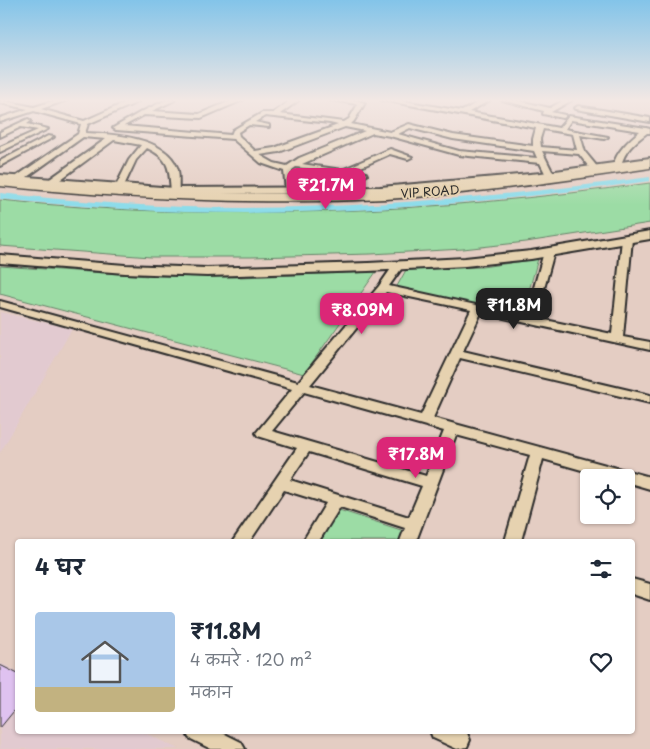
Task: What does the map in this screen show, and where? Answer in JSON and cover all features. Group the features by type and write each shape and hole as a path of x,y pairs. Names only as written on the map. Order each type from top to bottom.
{"main road":[{"name":"VIP ROAD","path":"0,180 128,194 312,197 414,193 515,184 650,165"},
{"name":"VIP ROAD","path":"0,189 78,197 173,202 261,204 345,202 495,192 650,172"}],"street":[{"path":"0,150 33,135"},
{"path":"17,180 81,135 113,137 146,145 165,156 172,167 175,191"},
{"path":"208,135 235,137 253,154 272,166 363,176"},
{"path":"253,154 276,150 317,135"},
{"path":"291,167 363,135"},
{"path":"394,135 459,153 542,161"},
{"path":"445,135 538,149 580,152"},
{"path":"536,135 542,161 550,175"},
{"path":"576,135 580,152 595,168"},
{"path":"593,135 604,137"},
{"path":"617,166 618,161 631,141 641,135"},
{"path":"0,164 50,137"},
{"path":"50,182 113,137"},
{"path":"119,188 126,178 134,154 146,145"},
{"path":"341,174 390,151 408,157"},
{"path":"453,160 459,153"},
{"name":"VIP ROAD","path":"0,180 175,191 380,190 550,175 650,161"},
{"path":"290,191 291,167"},
{"path":"0,252 85,260 178,264 343,261 477,254 650,228"},
{"path":"0,259 125,269 207,272 465,262 549,252 650,236"},
{"path":"617,339 627,239"},
{"path":"530,320 549,252"},
{"path":"399,265 383,288 263,433 430,483"},
{"path":"383,288 650,346"},
{"path":"0,304 650,483"},
{"path":"425,420 477,309"},
{"path":"456,353 650,399"},
{"path":"409,539 452,428"},
{"path":"242,539 306,446"},
{"path":"514,539 538,452"},
{"path":"281,482 414,525"},
{"path":"312,539 336,500"},
{"path":"635,587 650,592"},
{"path":"202,734 234,749"},
{"path":"447,734 460,740"}],"shaded area":[{"path":"0,312 72,329 0,453"},
{"path":"0,663 15,670 15,734 147,734 178,749 0,749"}],"green space":[{"path":"650,183 650,223 526,242 463,249 371,254 151,257 0,246 0,200 163,211 245,213 326,211 488,202"},
{"path":"538,259 522,315 396,288 406,270 482,267"},
{"path":"0,266 149,276 240,277 376,272 304,374 0,294"},
{"path":"336,509 404,531 401,539 320,539"}],"building":[{"path":"0,665 15,672 15,710 0,728"}],"waterway":[{"path":"0,196 81,204 163,209 326,209 488,199 650,179"}]}
